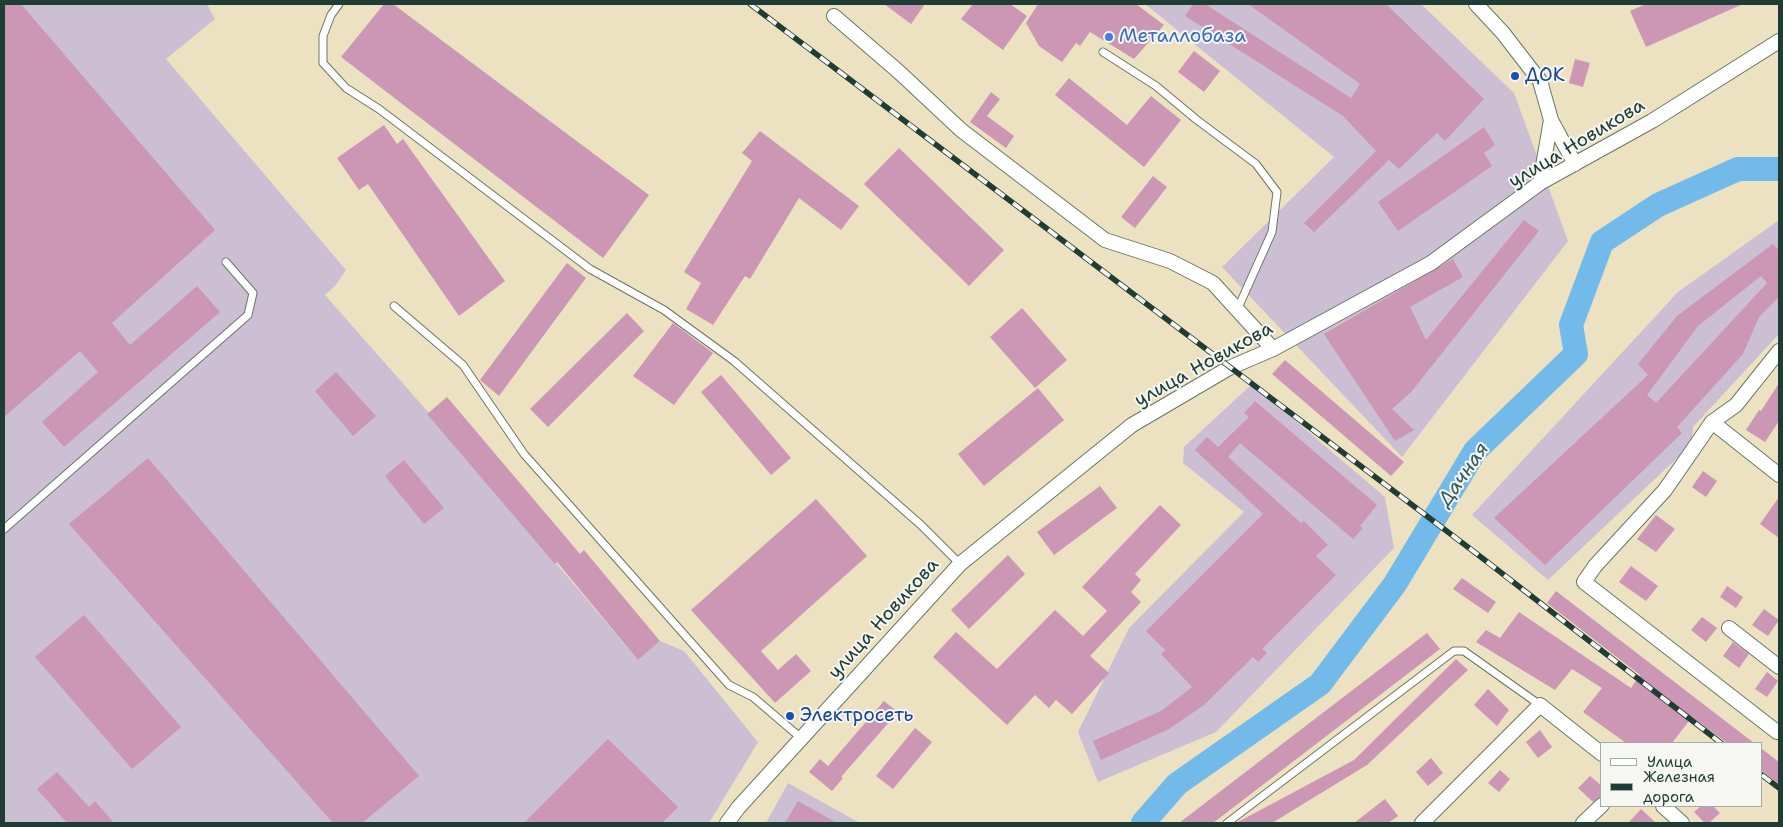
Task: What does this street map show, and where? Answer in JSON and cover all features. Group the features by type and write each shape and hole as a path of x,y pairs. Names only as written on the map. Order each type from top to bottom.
{"street":[{"path":"1476,4 1503,33 1540,81 1551,120 1575,164"},
{"path":"834,16 900,72 961,130 1105,240 1170,261 1213,283 1273,349"},
{"name":"улица Новикова","path":"727,823 738,808 960,564 1132,426 1229,368 1273,349 1430,263 1540,183 1652,121 1779,42"},
{"path":"1540,183 1551,120"},
{"path":"1779,351 1736,405 1712,422 1665,490 1594,566 1584,582 1779,732"},
{"path":"1712,422 1779,475"},
{"path":"1729,628 1779,667"},
{"path":"1422,823 1540,705 1600,752"},
{"path":"1583,823 1600,807"},
{"path":"1664,807 1682,823"}],"lane":[{"path":"339,4 331,15 323,36 323,63 346,88 379,109 590,269 664,310 734,361 921,525 960,564"},
{"path":"1103,52 1156,86 1197,120 1256,164 1277,192 1272,232 1238,308 1273,349"},
{"path":"4,529 248,315 253,294 226,262"},
{"path":"394,306 463,365 524,454 729,685 752,697 801,738"},
{"path":"1227,823 1454,651 1464,651 1540,705"}],"shaded area":[{"path":"4,4 207,4 215,19 166,59 346,270 335,286 325,295 429,413 638,660 660,641 684,651 758,742 709,823 4,823"},
{"path":"1145,4 1421,4 1514,93 1568,241 1402,457 1222,267 1334,157"},
{"path":"1779,220 1779,334 1693,427 1692,444 1548,580 1472,515 1678,292"},
{"path":"1252,384 1385,497 1394,548 1216,732 1098,782 1078,732 1129,628 1244,512 1183,463 1184,447"},
{"path":"788,783 860,823 766,823"}],"building":[{"path":"4,4 21,4 215,230 112,323 130,345 197,286 220,312 64,447 42,422 98,372 80,351 4,417"},
{"path":"384,4 393,4 649,195 603,258 341,57"},
{"path":"884,4 925,4 911,24"},
{"path":"973,4 1010,4 1027,16 1003,50 961,19"},
{"path":"1038,4 1136,4 1164,25 1134,59 1090,32 1080,46 1076,43 1062,62 1039,46 1026,23"},
{"path":"1193,4 1205,4 1351,98 1360,84 1248,4 1386,4 1484,99 1445,141 1437,133 1399,169 1389,160 1314,232 1304,223 1376,151 1343,116 1185,16"},
{"path":"1646,4 1743,4 1646,47 1630,11"},
{"path":"1194,51 1220,71 1204,92 1178,72"},
{"path":"1575,59 1590,63 1583,87 1569,83"},
{"path":"1069,78 1127,125 1151,96 1181,120 1144,167 1055,95"},
{"path":"991,92 1000,99 987,116 1014,136 1006,148 970,122"},
{"path":"384,125 397,144 403,139 505,281 459,316 368,184 359,190 337,158"},
{"path":"1484,127 1495,145 1484,153 1492,166 1398,231 1378,202"},
{"path":"760,131 859,206 841,230 799,198 750,279 745,276 713,325 686,309 701,283 684,272 752,161 742,153"},
{"path":"899,148 1004,250 969,286 864,184"},
{"path":"1153,176 1167,187 1135,228 1121,217"},
{"path":"1524,220 1539,231 1412,391 1392,409 1414,430 1395,441 1324,334 1453,259 1463,277 1410,307 1426,340"},
{"path":"1773,244 1779,250 1779,297 1759,317 1743,354 1677,427 1682,433 1545,565 1494,518 1648,375 1638,364 1677,316","holes":["1761,276 1767,283 1656,403 1647,395 1698,326"]},
{"path":"567,263 586,278 499,396 480,380"},
{"path":"1022,308 1067,360 1035,388 990,337"},
{"path":"627,313 644,331 548,427 530,409"},
{"path":"673,323 713,353 674,405 633,376"},
{"path":"1285,360 1404,462 1391,476 1272,374"},
{"path":"336,372 376,416 353,436 315,391"},
{"path":"721,375 791,458 771,475 701,392"},
{"path":"1779,383 1779,421 1765,442 1746,430"},
{"path":"1038,388 1064,420 984,486 958,454"},
{"path":"447,397 580,554 584,550 660,641 638,660 557,562 555,564 427,414"},
{"path":"1255,401 1377,505 1360,526 1363,528 1353,539 1240,443 1228,457 1301,523 1304,521 1328,545 1316,556 1336,575 1262,649 1267,653 1258,662 1253,657 1204,705 1169,729 1101,760 1093,741 1161,711 1192,687 1161,654 1165,650 1146,631 1263,514 1195,450 1207,437 1218,447 1249,417 1244,413"},
{"path":"148,458 419,776 362,823 333,823 69,524"},
{"path":"404,460 444,508 424,524 385,476"},
{"path":"1703,471 1717,481 1706,497 1692,487"},
{"path":"1100,486 1117,508 1054,555 1037,532"},
{"path":"1779,497 1779,538 1760,524"},
{"path":"816,499 867,556 761,651 778,670 796,654 811,671 775,703 691,610"},
{"path":"1160,505 1181,525 1135,574 1141,580 1131,592 1141,602 1090,656 1109,673 1072,714 1056,700 1049,708 1035,695 1007,725 933,657 956,632 997,669 1055,610 1083,636 1107,611 1082,587"},
{"path":"1656,515 1675,529 1656,552 1637,539"},
{"path":"1008,555 1025,574 969,629 951,610"},
{"path":"1631,566 1658,586 1646,601 1619,582"},
{"path":"1462,578 1496,602 1488,613 1453,589"},
{"path":"1727,586 1743,597 1736,608 1720,597"},
{"path":"1556,591 1753,742 1726,742 1692,717 1673,742 1625,742 1583,712 1602,688 1572,669 1555,690 1476,642 1486,630 1500,638 1519,612 1631,688 1640,675 1547,603"},
{"path":"1764,609 1779,620 1768,636 1752,625"},
{"path":"84,615 181,727 132,769 35,657"},
{"path":"1702,617 1717,628 1706,642 1691,630"},
{"path":"1427,633 1440,649 1213,823 1179,823"},
{"path":"1733,642 1749,654 1739,668 1723,656"},
{"path":"1456,659 1468,670 1367,765 1272,823 1236,823 1354,760"},
{"path":"1767,672 1778,681 1767,697 1755,689"},
{"path":"1488,689 1509,710 1497,726 1474,705"},
{"path":"884,701 898,712 841,777 843,778 832,791 809,772 820,759 828,766"},
{"path":"915,728 932,742 893,789 876,776"},
{"path":"1540,730 1552,747 1538,758 1526,742"},
{"path":"608,739 678,807 662,823 524,823"},
{"path":"1763,750 1779,762 1779,784 1763,772"},
{"path":"1431,758 1443,773 1428,786 1416,772"},
{"path":"1500,770 1510,779 1499,792 1488,783"},
{"path":"57,772 89,807 95,801 114,823 67,823 37,789"},
{"path":"1590,776 1600,784 1600,797 1593,802 1578,788"},
{"path":"1385,799 1398,816 1388,823 1354,823"},
{"path":"798,801 837,823 785,823"},
{"path":"1700,807 1714,807 1720,813 1709,823 1705,823 1694,812"},
{"path":"1641,809 1656,823 1628,823"}],"waterway":[{"name":"Дачная","path":"1143,823 1177,784 1320,684 1395,584 1475,451 1576,354 1571,325 1602,242 1658,205 1738,169 1779,169"}],"railway":[{"path":"750,4 1477,554 1720,742"},
{"path":"1763,776 1779,788"}],"place":[{"name":"Металлобаза","path":"1109,37"},
{"name":"ДОК","path":"1515,76"},
{"name":"Электросеть","path":"790,716"}]}
